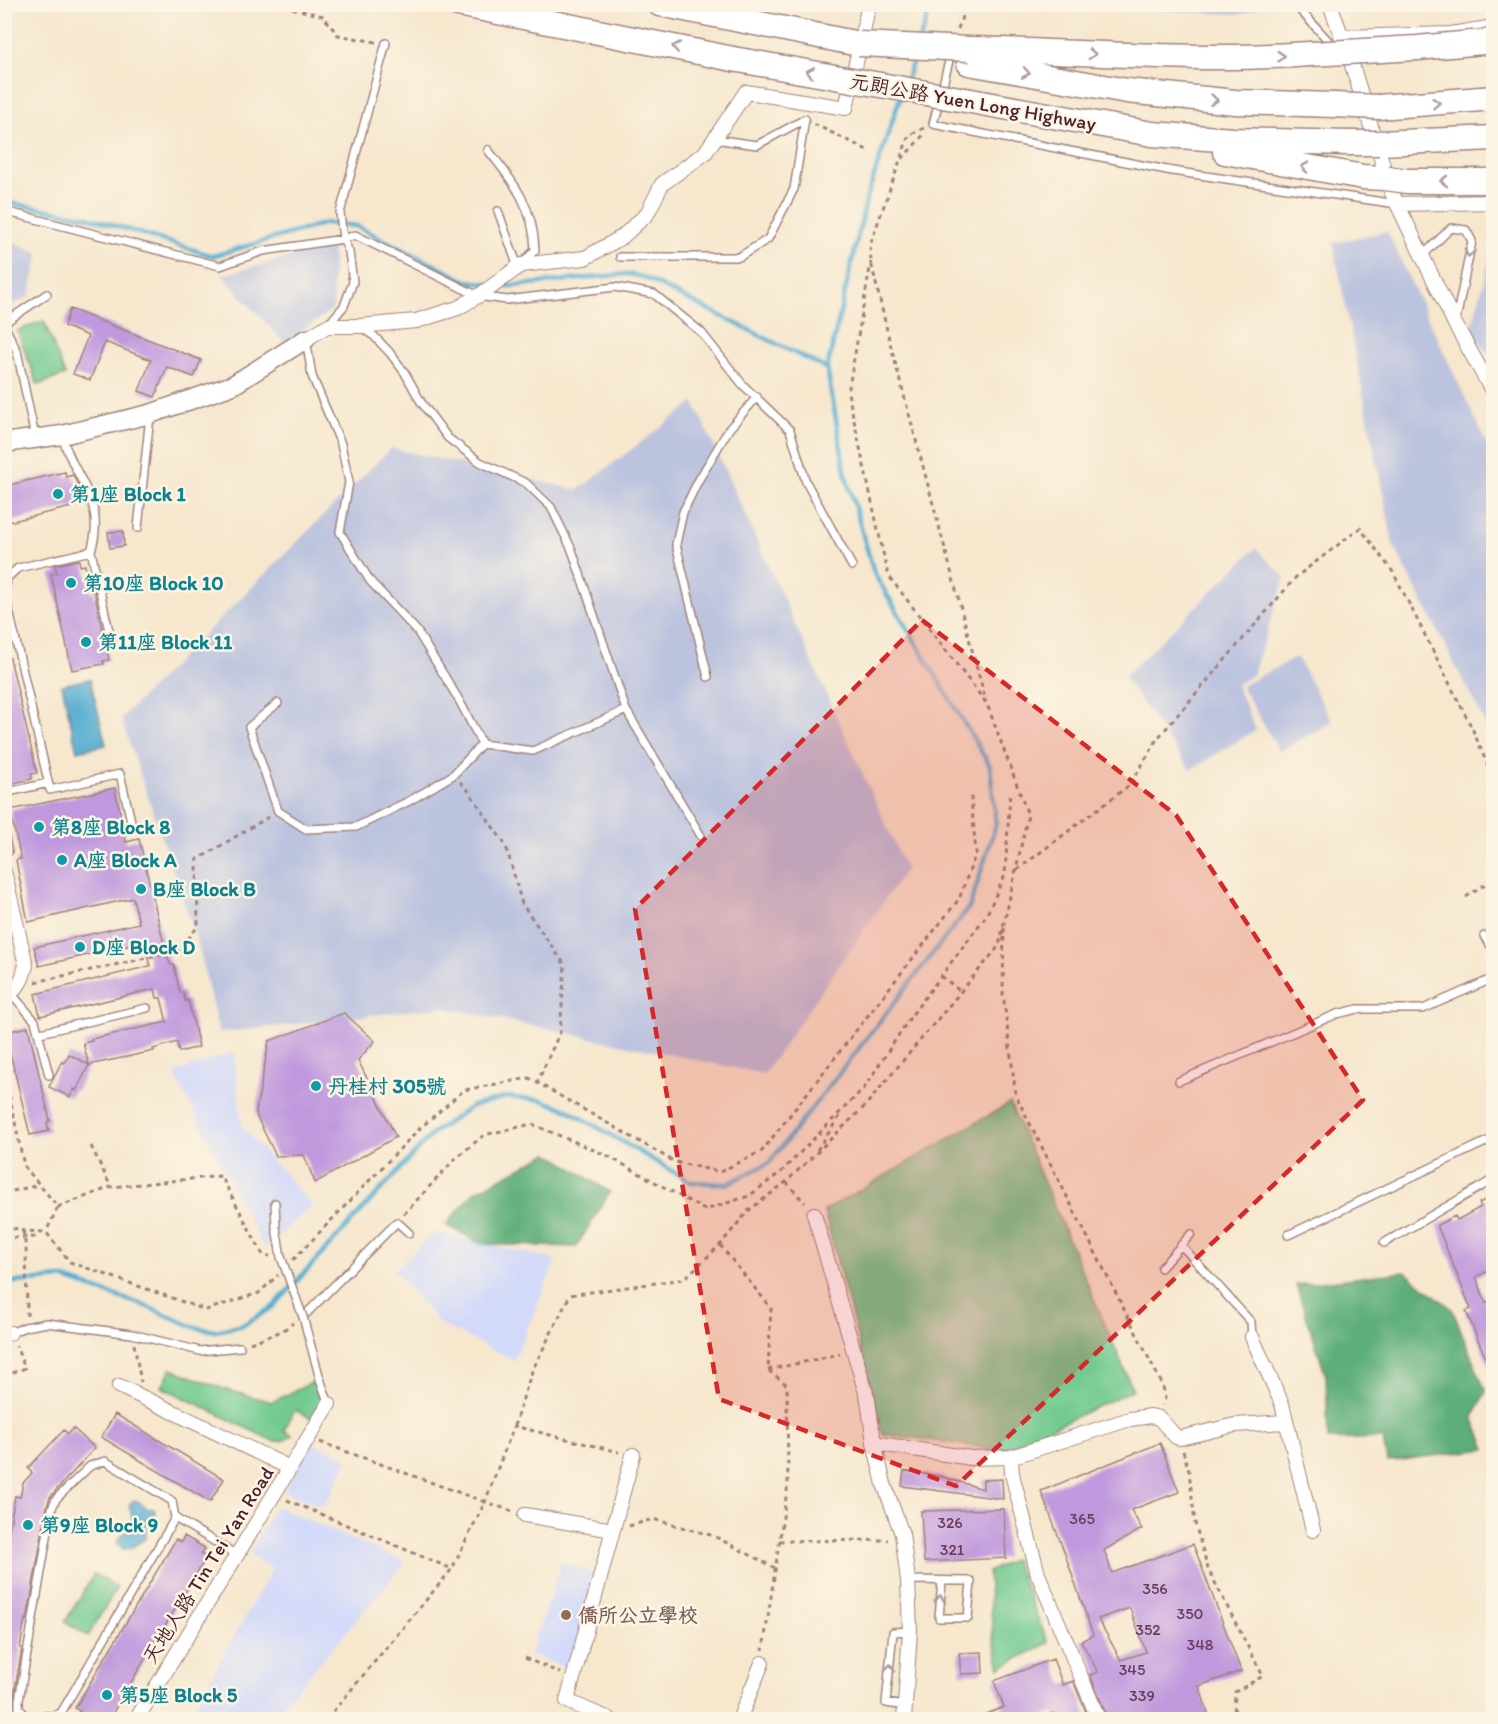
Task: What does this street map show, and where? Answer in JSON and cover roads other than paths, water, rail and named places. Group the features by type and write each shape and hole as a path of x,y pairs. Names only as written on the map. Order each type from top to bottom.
{"highway":[{"name":"元朗公路 Yuen Long Highway","path":"458,4 734,59 1152,134 1233,140 1349,143 1494,138"},
{"name":"元朗公路 Yuen Long Highway","path":"662,5 859,44 963,55 1127,91 1235,102 1378,107 1494,98"},
{"path":"963,55 1266,57 1494,41"},
{"path":"1152,134 1232,154 1363,177 1407,181 1487,181"}],"street":[{"path":"4,443 62,435 150,414 232,385 327,326 360,326 416,321 458,308 481,295 520,266 585,258 622,237 647,214 662,184 705,153 746,92 846,108 869,4"},
{"path":"1330,4 1352,64 1391,191 1455,324 1494,394"},
{"path":"1342,37 1451,34 1494,27"},
{"path":"1397,204 1494,202"},
{"path":"4,871 26,964 22,979 8,995"},
{"path":"814,1214 868,1400 874,1443 884,1484 903,1540 908,1580 910,1631 904,1712"},
{"path":"1252,1337 1282,1404 1313,1530"},
{"name":"天地人路 Tin Tei Yan Road","path":"119,1386 290,1468 136,1719"},
{"path":"290,1468 329,1404"},
{"path":"874,1443 971,1458 1011,1457 1130,1419 1151,1416 1159,1418 1176,1437 1180,1438 1235,1425 1286,1422"},
{"path":"611,1719 567,1701 633,1455"},
{"path":"1011,1457 1012,1474 1038,1574 1099,1719"},
{"path":"525,1515 613,1530"},
{"path":"739,1719 762,1663"}],"lane":[{"path":"1290,4 1300,11 1352,64"},
{"path":"327,326 344,306 353,282 349,252 343,239 340,213 386,43"},
{"path":"963,55 933,124 1172,171 1397,204"},
{"path":"620,257 739,257 768,239 794,189 805,119 757,145 714,139"},
{"path":"488,150 517,185 535,231 535,250 520,266 498,211"},
{"path":"4,211 220,266 263,251 343,239 355,235 481,295 507,300 615,287 654,294 701,332 744,385 790,430 806,482 852,566"},
{"path":"1422,256 1452,228 1466,230 1472,241 1455,324"},
{"path":"35,437 16,351 4,324 47,294"},
{"path":"360,326 374,336 390,353 405,373 421,402 448,438 480,462 526,483 551,507 572,550 626,710 701,836"},
{"path":"306,339 312,376 341,444 349,482 340,532 370,580 417,631 459,700 482,744"},
{"path":"708,677 676,544 683,512 698,481 729,429 757,397"},
{"path":"138,528 150,414"},
{"path":"62,435 68,456 92,498 96,516 96,534 91,551 112,644"},
{"path":"91,551 18,568 7,578 5,593 50,790 120,774 131,821"},
{"path":"278,703 249,727 278,811 306,829 356,827 453,776 482,744"},
{"path":"482,744 533,751 626,710"},
{"path":"4,793 48,783"},
{"path":"4,833 8,852 4,855"},
{"path":"1484,936 1494,950"},
{"path":"1179,1081 1337,1014 1368,1008 1423,1009 1494,978"},
{"path":"8,995 28,1011 35,1021 40,1033 49,1075"},
{"path":"40,1033 147,1008"},
{"path":"1288,1235 1494,1138"},
{"path":"1384,1243 1494,1179"},
{"path":"275,1203 281,1257 303,1317 329,1404"},
{"path":"303,1317 397,1222 409,1233"},
{"path":"1161,1268 1191,1234"},
{"path":"1181,1245 1251,1322 1252,1337"},
{"path":"8,1334 25,1327 47,1323 132,1334 200,1351 240,1347"},
{"path":"175,1518 61,1713 53,1716 26,1716 19,1708 19,1700 52,1508 56,1499 90,1466 105,1461 172,1501 175,1518 237,1555"},
{"path":"908,1580 971,1581 968,1618 939,1618 942,1581"}],"water":[{"path":"90,679 106,745 77,751 62,685"},
{"path":"134,1500 147,1508 154,1509 156,1514 147,1520 146,1538 131,1548 123,1549 117,1543 131,1525 132,1515 129,1505"}],"waterway":[{"path":"920,39 932,4"},
{"path":"906,82 915,53"},
{"path":"4,1283 62,1278 143,1305 194,1327 215,1331 243,1325 273,1307 433,1133 472,1106 506,1097 541,1100 568,1110 691,1182 727,1184 769,1163 970,906 996,824 990,766 874,573 846,476 827,369 867,197 901,95"},
{"path":"4,202 88,217 213,256 326,223 356,226 466,281 489,284"},
{"path":"500,285 511,286 627,274 643,277 827,369"}],"place":[{"name":"第1座 Block 1","path":"58,494"},
{"name":"第10座 Block 10","path":"71,583"},
{"name":"第11座 Block 11","path":"86,642"},
{"name":"第8座 Block 8","path":"39,827"},
{"name":"A座 Block A","path":"62,860"},
{"name":"B座 Block B","path":"141,889"},
{"name":"D座 Block D","path":"80,947"},
{"name":"丹桂村 305號","path":"316,1086"},
{"name":"第9座 Block 9","path":"28,1525"},
{"name":"僑所公立學校","path":"566,1615"},
{"name":"第5座 Block 5","path":"107,1695"}]}
